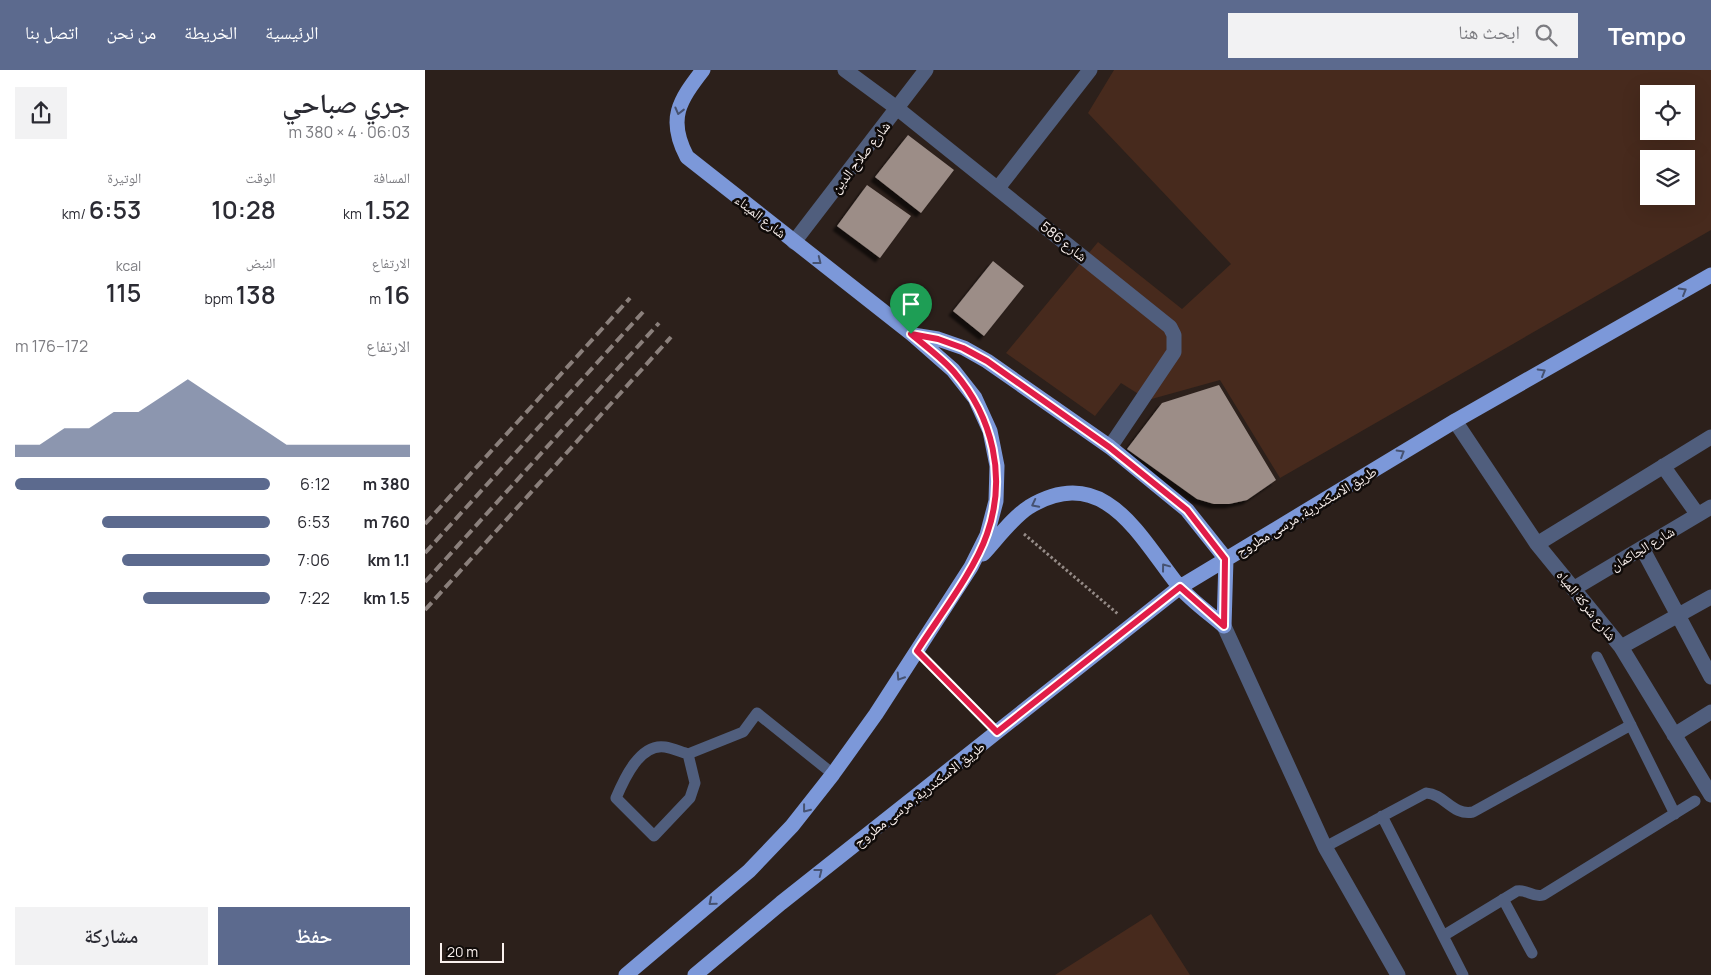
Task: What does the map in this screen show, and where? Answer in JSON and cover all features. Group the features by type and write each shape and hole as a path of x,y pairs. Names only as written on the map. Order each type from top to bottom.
{"main road":[{"name":"شارع الميناء","path":"703,70 686,92 679,108 676,125 679,141 687,157 911,334"},
{"name":"طريق الاسكندرية, مرسى مطروح","path":"695,975 781,902 1180,587 1455,421 1711,275"},
{"path":"911,334 938,339 963,348 979,357 1109,447 1187,510 1225,559 1224,626"},
{"path":"626,975 749,871 792,826 833,774 917,651 971,567 987,535 996,501 997,466 989,431 975,398 953,370 911,334"},
{"path":"971,567 1027,508 1051,496 1078,494 1104,501 1126,517 1180,587 1224,626"}],"street":[{"name":"شارع 586","path":"845,70 898,109 1164,320 1174,335 1174,352 1109,447"},
{"name":"شارع صلاح الدين","path":"794,242 898,109 926,70"},
{"path":"998,188 1091,70"},
{"name":"شارع شركة المياه","path":"1455,421 1537,544 1621,647 1711,795"},
{"path":"1537,544 1711,438"},
{"path":"1663,466 1697,515"},
{"name":"شارع الجاكمان","path":"1573,589 1711,507"},
{"path":"1642,548 1711,677"},
{"path":"1621,647 1711,597"},
{"path":"1224,626 1325,847 1398,975"},
{"path":"1674,735 1711,712"}],"lane":[{"path":"1597,657 1675,814"},
{"path":"688,754 695,783 690,798 654,836 615,798 624,778 640,754 663,746 688,754 743,732 757,713 833,774"},
{"path":"1325,847 1426,792 1438,795 1459,812 1473,812 1631,725"},
{"path":"1443,936 1503,899 1523,890 1535,896 1543,895 1695,802"},
{"path":"1382,816 1463,975"},
{"path":"1503,899 1532,953"}],"path":[{"path":"1012,524 1133,626"},
{"path":"917,651 997,732"}],"shaded area":[{"path":"1114,70 1711,70 1711,230 1280,478 1220,380 1148,400 1121,383 1095,416 1006,353 1098,242 1182,309 1231,264 1088,113"},
{"path":"1151,914 1190,975 1055,975"}],"building":[{"path":"908,135 954,170 921,213 875,177"},
{"path":"867,185 911,216 880,258 837,226"},
{"path":"993,261 1024,286 984,336 953,311"},
{"path":"1219,385 1276,480 1247,500 1229,504 1214,504 1197,499 1127,449 1162,403"}],"railway":[{"path":"425,524 630,298"},
{"path":"425,553 643,312"},
{"path":"425,582 659,323"},
{"path":"425,610 671,337"}],"route":[{"path":"911,334 938,339 963,348 987,361 1109,447 1187,510 1225,559 1224,626 1180,587 997,732 917,651 971,567 987,535 996,501 997,466 989,431 975,398 953,370 911,334"}]}
